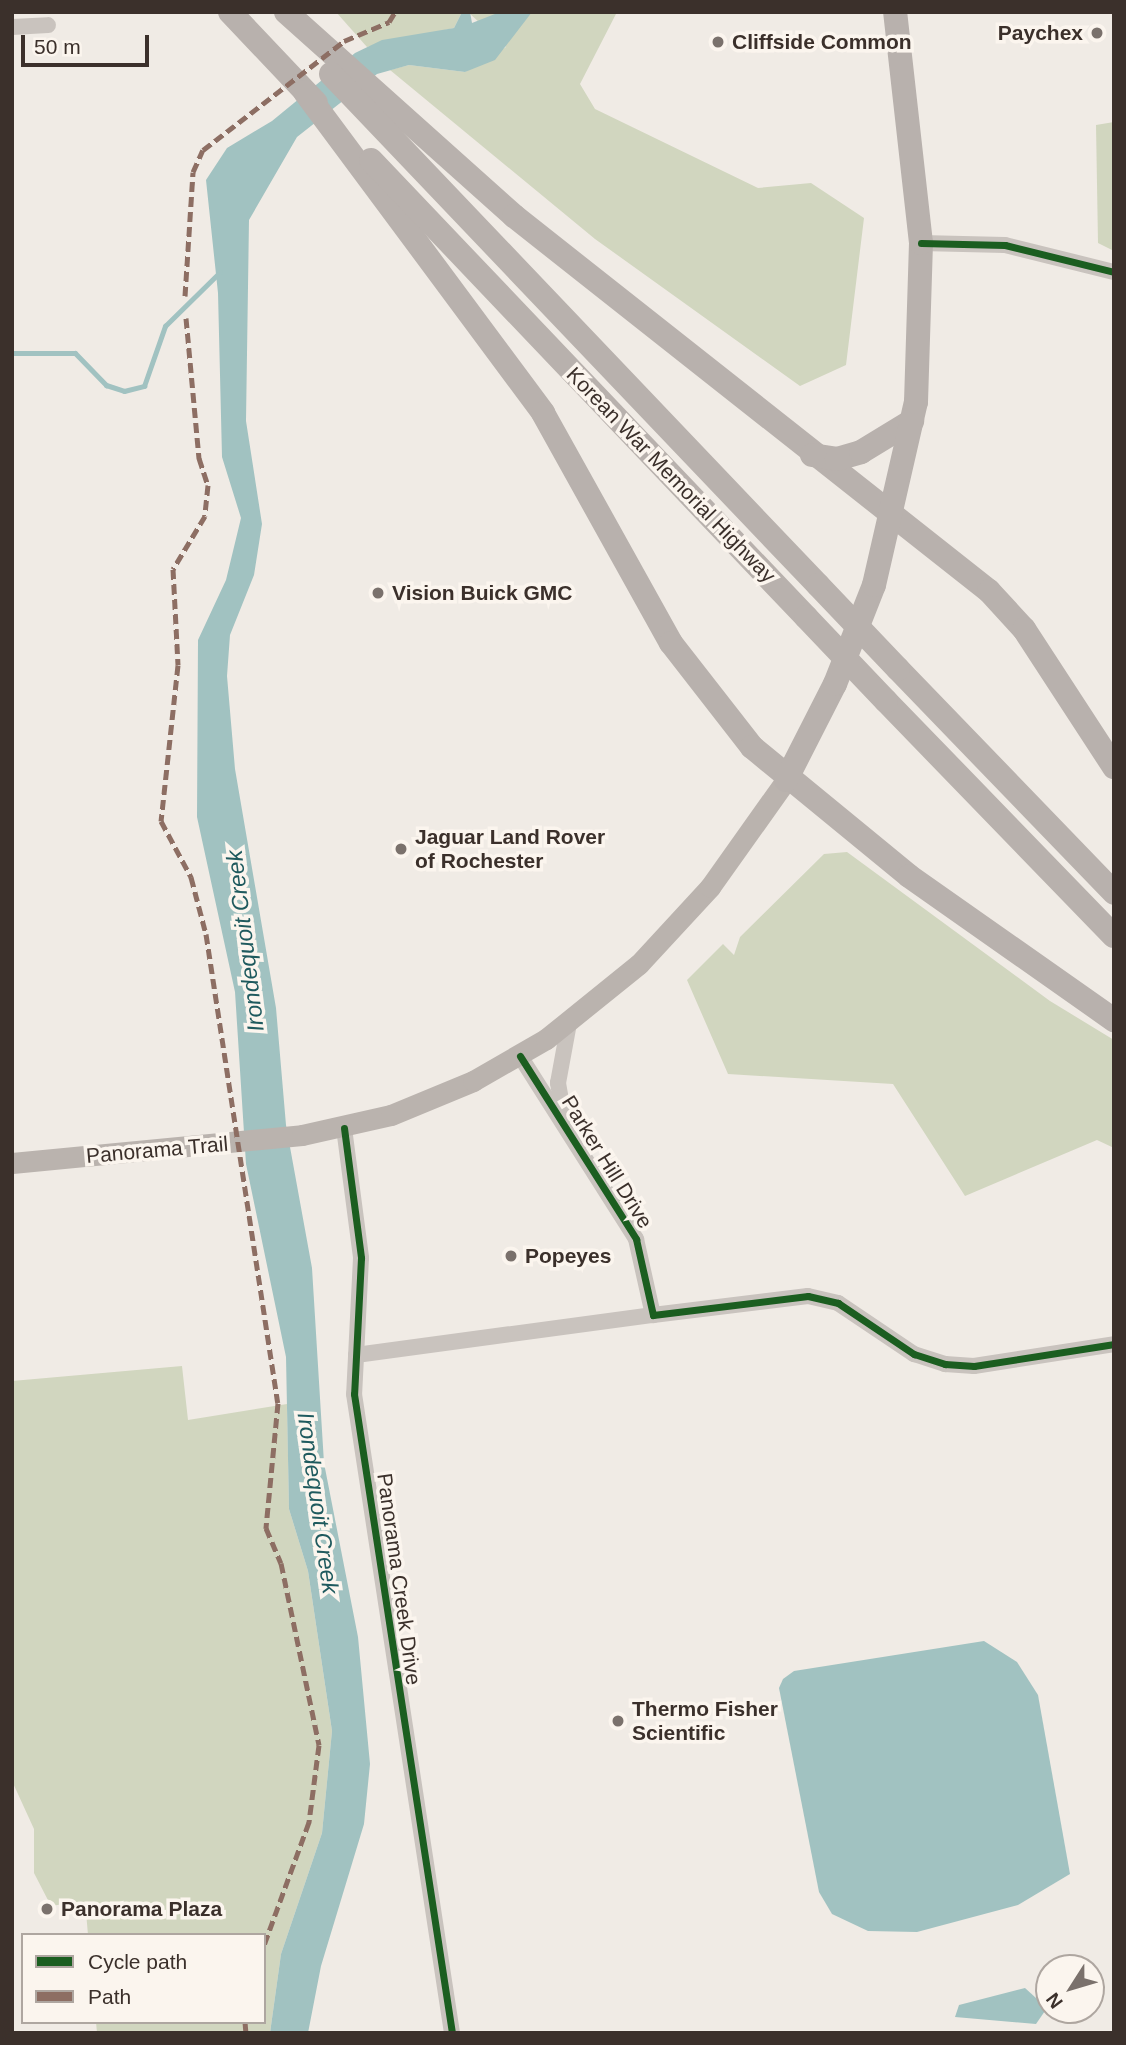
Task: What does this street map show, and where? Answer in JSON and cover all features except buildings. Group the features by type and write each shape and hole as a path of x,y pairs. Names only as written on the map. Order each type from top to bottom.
{"main road":[{"path":"230,12 305,92 356,153 543,412 671,643 786,780 1039,972 1114,1020"},
{"path":"273,12 308,41 389,120 514,216 812,455 894,513 989,590 1024,629 1114,767"},
{"path":"286,12 308,41"},
{"path":"786,780 856,636 894,513 912,421 921,243 895,12"},
{"name":"Korean War Memorial Highway","path":"389,120 818,585 1114,893"},
{"name":"Korean War Memorial Highway","path":"356,153 1114,936"},
{"path":"812,455 837,459 861,452 912,421"},
{"name":"Panorama Trail","path":"12,1163 229,1144 344,1128 416,1106 520,1056 569,1023 666,938 733,859 786,780"}],"street":[{"path":"12,27 48,25"},
{"path":"921,243 1005,246 1114,272"},
{"name":"Parker Hill Drive","path":"565,1126 558,1083 569,1023"},
{"name":"Parker Hill Drive","path":"520,1056 636,1239 653,1315"},
{"name":"Panorama Creek Drive","path":"344,1128 360,1245 356,1408 452,2033"},
{"path":"356,1355 808,1296 838,1303 914,1354 945,1364 974,1366 1114,1345"}],"green space":[{"path":"336,12 462,12 454,28 367,47"},
{"path":"468,12 617,12 580,84 595,109 758,188 811,183 864,218 846,365 800,386 595,239 390,70 409,65 465,72 506,47"},
{"path":"1114,122 1114,251 1098,243 1096,125"},
{"path":"847,852 1050,1001 1114,1040 1114,1148 1097,1140 965,1196 893,1084 728,1074 687,980 723,944 734,955 740,937 824,854"},
{"path":"182,1366 188,1420 287,1404 289,1509 308,1571 332,1731 322,1833 281,1954 270,2033 97,2033 96,2024 266,2024 266,1933 88,1933 86,1912 77,1902 51,1906 34,1873 34,1829 12,1781 12,1381"}],"water":[{"name":"Irondequoit Creek","path":"462,12 470,12 472,23 500,12 532,12 495,60 465,72 409,65 377,74 297,137 249,220 246,421 262,524 254,575 230,635 227,676 235,769 276,1008 286,1125 312,1268 324,1463 358,1637 370,1764 364,1824 321,1966 308,2033 270,2033 281,1954 322,1833 332,1731 308,1571 289,1509 286,1357 246,1164 235,992 197,817 198,640 226,580 241,518 222,457 218,293 206,180 227,148 272,121 355,53 382,40 454,28"},
{"path":"984,1641 1017,1662 1038,1695 1070,1874 1018,1905 917,1932 868,1931 832,1914 819,1892 779,1688 783,1679 794,1671"},
{"path":"1025,1988 1035,1997 1035,2024 955,2017 959,2005"}],"waterway":[{"path":"12,353 75,353 106,385 124,391 144,386 165,326 220,272"}],"marked path":[{"path":"185,296 193,172 203,150 344,41 389,22 395,12"},
{"path":"186,318 199,458 208,485 205,516 173,569 178,665 161,821 191,877 206,934 278,1403 266,1528 281,1563 319,1745 309,1822 266,1940"},
{"path":"245,2024 246,2033"}],"cycle path":[{"path":"921,243 1005,245 1114,272"},
{"path":"520,1056 636,1239 653,1315 808,1296 838,1303 914,1354 945,1364 974,1366 1114,1344"},
{"path":"344,1128 361,1258 354,1394 452,2033"}],"place":[{"name":"Paychex","path":"1097,33"},
{"name":"Cliffside Common","path":"718,42"},
{"name":"Vision Buick GMC","path":"378,593"},
{"name":"Jaguar Land Rover of Rochester","path":"401,849"},
{"name":"Popeyes","path":"511,1256"},
{"name":"Thermo Fisher Scientific","path":"618,1721"},
{"name":"Panorama Plaza","path":"47,1909"}]}
